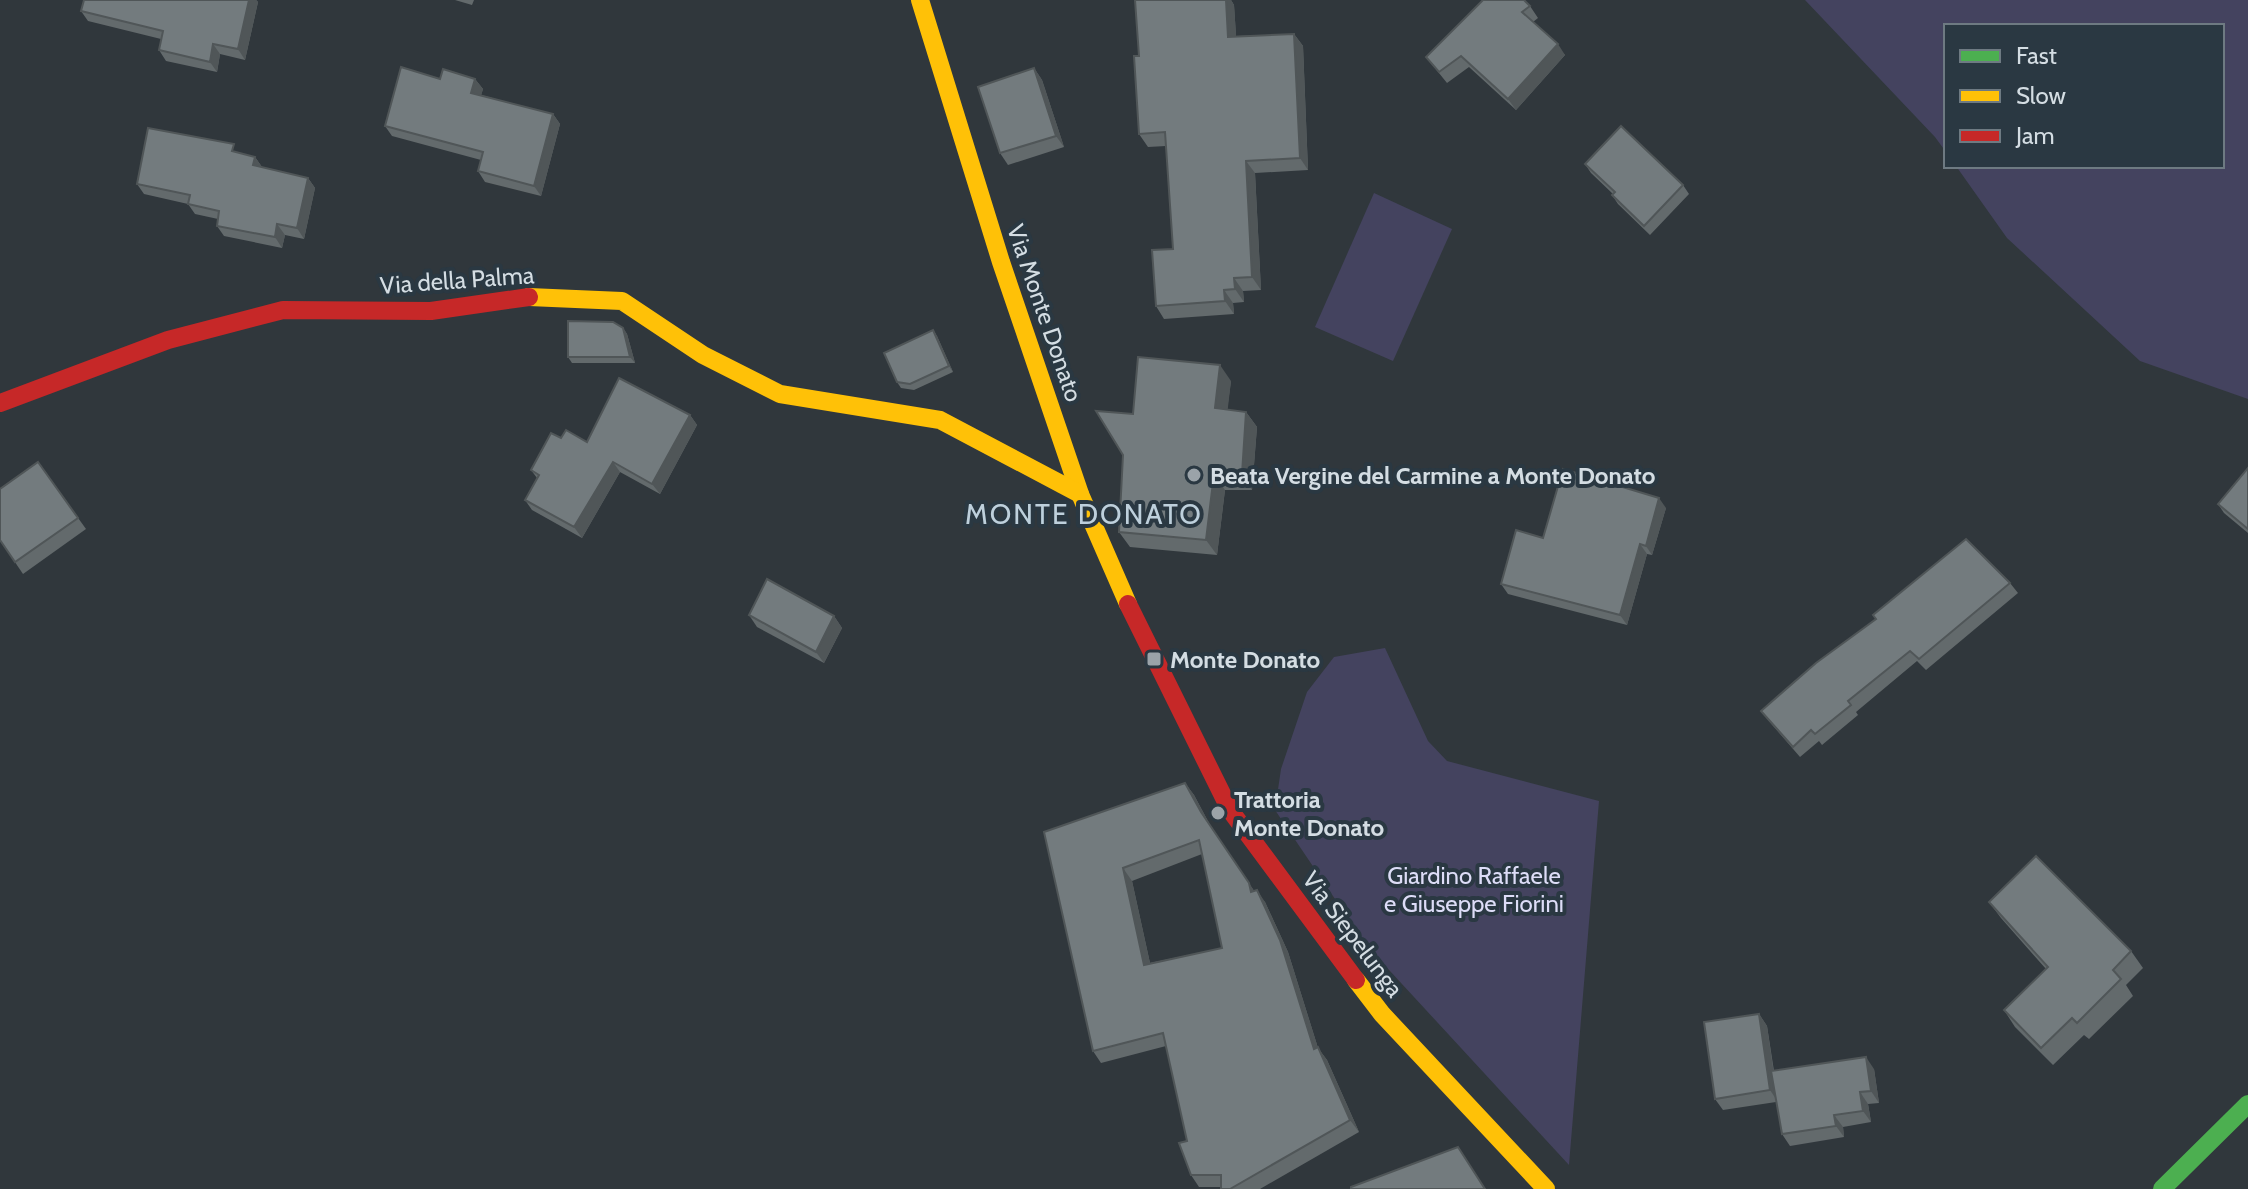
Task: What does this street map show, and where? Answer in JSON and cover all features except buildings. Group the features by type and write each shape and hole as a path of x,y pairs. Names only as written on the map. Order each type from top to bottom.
{"street":[{"name":"Via Monte Donato","path":"920,0 1001,262 1080,494 1141,635"},
{"name":"Via della Palma","path":"0,403 168,340 283,310 431,311 520,297 622,301 703,355 780,394 940,420 1080,494"},
{"name":"Via Siepelunga","path":"1141,635 1230,810 1382,1014 1546,1189"},
{"path":"2162,1189 2248,1104"}],"green space":[{"path":"1805,0 2248,0 2248,399 2140,361 2007,238 1957,168 2224,168 2224,24 1944,24 1944,149"},
{"path":"1374,193 1452,229 1393,361 1315,327"},
{"name":"Giardino Raffaele e Giuseppe Fiorini","path":"1385,648 1428,741 1447,761 1599,801 1569,1165 1366,945 1275,810 1281,769 1307,692 1334,657"}],"traffic: fast":[{"path":"2162,1189 2248,1104"}],"traffic: slow":[{"path":"920,0 1001,262 1080,494 1128,604"},
{"path":"529,297 622,301 703,355 780,394 940,420 1080,494"},
{"path":"1356,980 1382,1014 1546,1189"}],"traffic: jam":[{"path":"0,403 168,340 283,310 431,311 529,297"},
{"path":"1128,604 1230,810 1356,980"}],"place":[{"name":"Beata Vergine del Carmine a Monte Donato","path":"1194,475"},
{"name":"Monte Donato","path":"1154,659"},
{"name":"Trattoria Monte Donato","path":"1218,813"}],"district":[{"name":"MONTE DONATO","path":"1084,514"}]}
